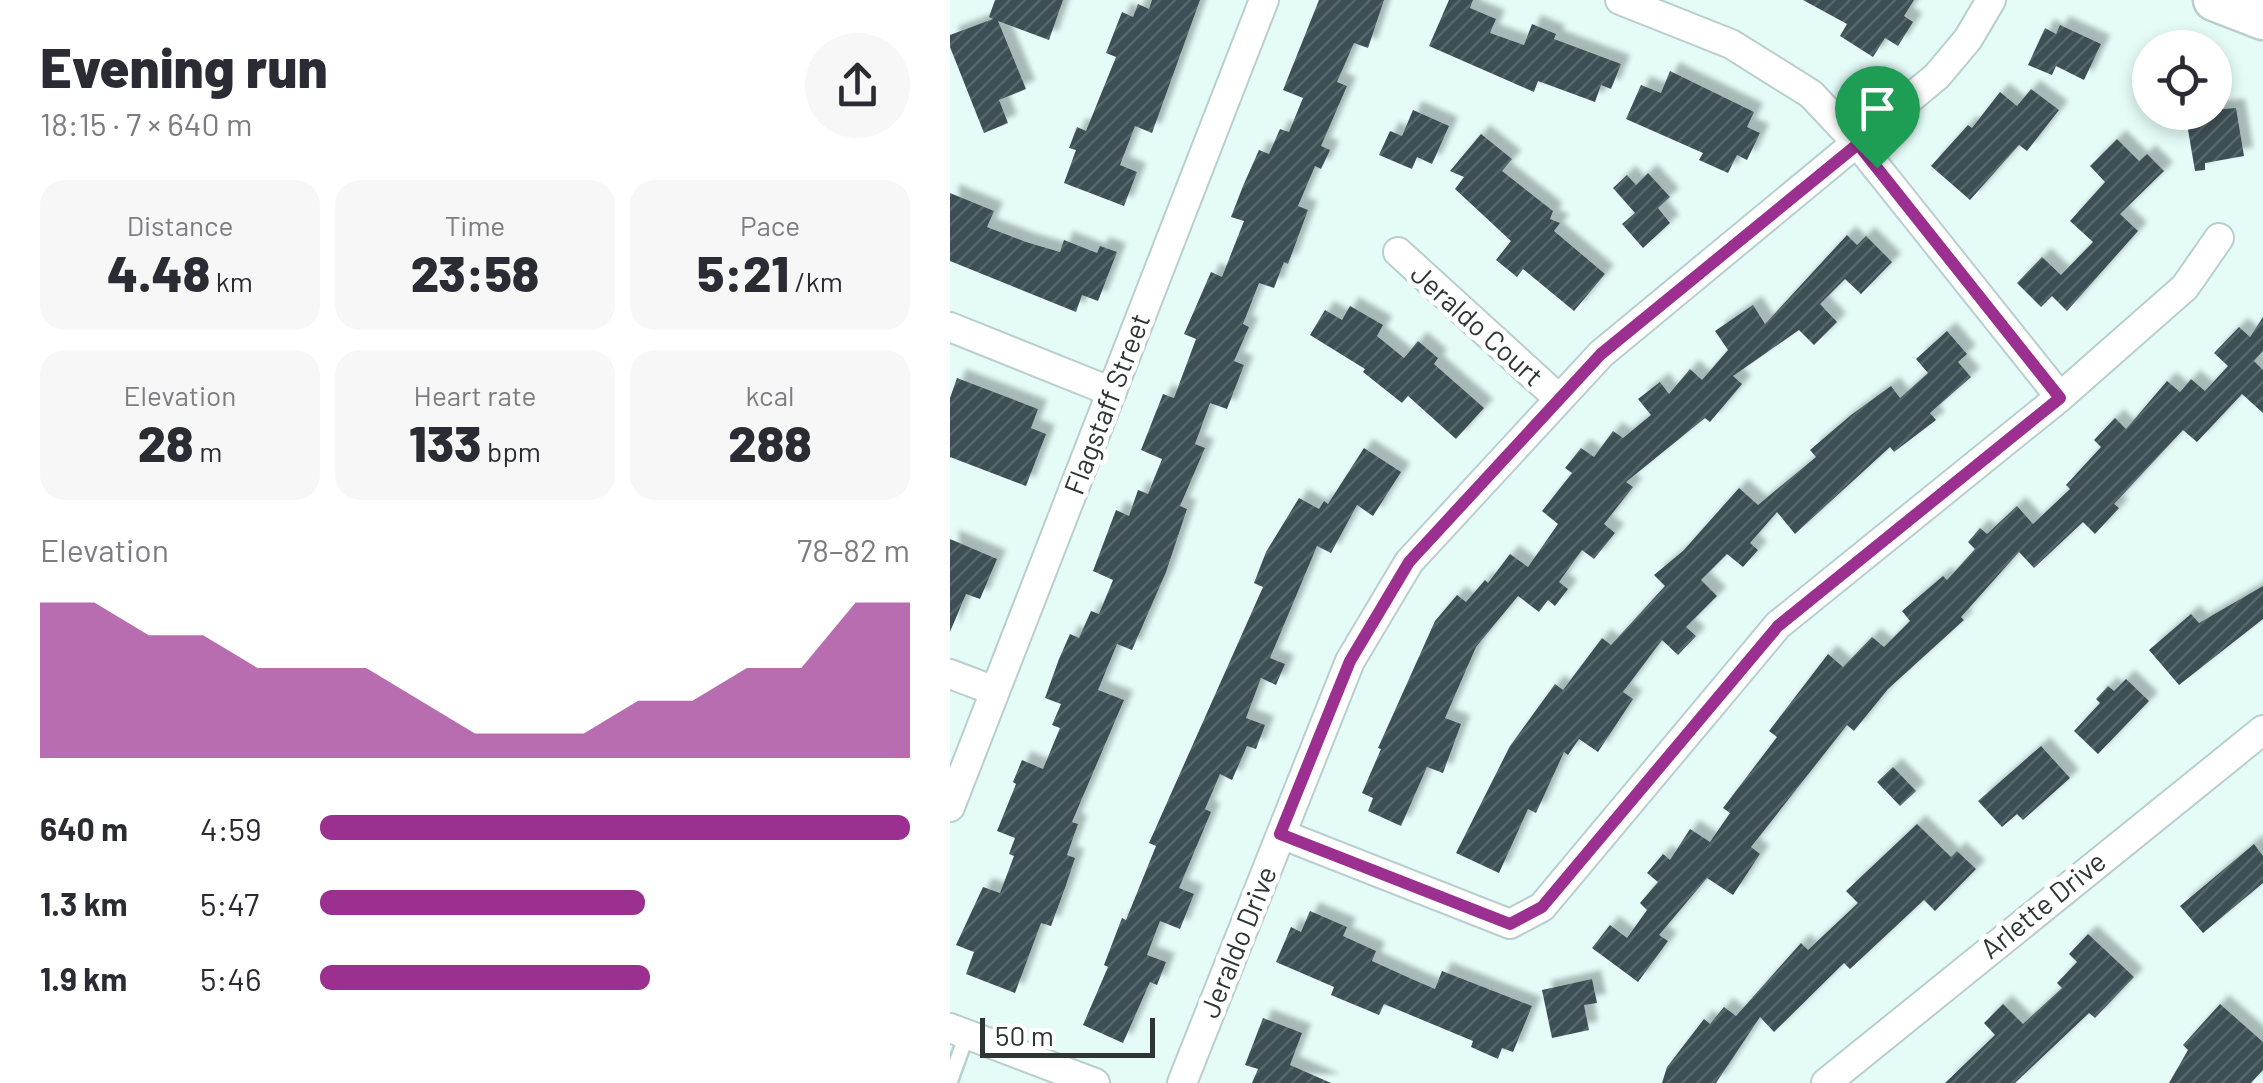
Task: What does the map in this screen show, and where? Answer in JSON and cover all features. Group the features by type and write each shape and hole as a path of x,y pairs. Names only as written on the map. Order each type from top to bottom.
{"main road":[{"path":"2214,0 2263,19"}],"street":[{"name":"Flagstaff Street","path":"950,808 1264,0"},
{"path":"1620,0 1730,44 1810,94 1858,144 2060,398"},
{"name":"Jeraldo Drive","path":"1182,1083 1350,661 1409,562 1557,397 1601,354 1938,76 1968,40 1991,0"},
{"path":"1280,834 1510,924 1542,907 1778,626 2060,398 2184,287 2220,238"},
{"name":"Jeraldo Court","path":"1398,252 1557,397"},
{"path":"950,327 1112,392"},
{"path":"950,674 995,692"},
{"name":"Arlette Drive","path":"1826,1083 2263,730"},
{"path":"958,1031 1095,1083"}],"lane":[{"path":"950,1081 958,1031"}],"building":[{"path":"995,0 1063,0 1049,40 998,21 1026,89 999,100 1008,123 984,133 950,47 950,35 993,19 989,17"},
{"path":"1152,0 1200,0 1152,133 1135,126 1120,165 1137,172 1124,206 1064,183 1076,150 1069,148 1077,127 1086,131 1116,57 1106,53 1122,12 1133,17 1138,4 1149,9"},
{"path":"1319,0 1384,0 1368,48 1354,43 1337,82 1347,86 1321,146 1330,150 1321,169 1315,166 1298,206 1308,210 1288,264 1284,262 1274,288 1259,283 1243,324 1249,327 1234,361 1244,365 1227,409 1210,403 1195,444 1205,448 1180,506 1187,509 1166,572 1132,650 1117,644 1098,690 1124,700 1072,822 1078,824 1067,855 1075,858 1051,926 1041,923 1015,993 966,974 974,952 956,945 983,887 1000,893 1014,856 1009,854 1015,838 997,831 1016,784 1013,782 1022,760 1043,769 1060,728 1052,725 1061,704 1045,698 1070,634 1079,638 1091,611 1099,614 1113,580 1093,571 1116,510 1129,516 1138,490 1148,494 1162,459 1141,450 1163,394 1174,398 1196,339 1184,334 1211,272 1222,277 1244,221 1231,217 1259,150 1269,154 1280,129 1289,132 1303,98 1283,90"},
{"path":"1449,0 1473,0 1470,8 1496,19 1490,33 1524,45 1532,24 1556,34 1554,39 1621,64 1611,89 1601,85 1595,102 1538,81 1534,92 1429,46"},
{"path":"1803,0 1914,0 1904,16 1913,22 1898,46 1885,38 1873,57 1840,36 1847,24"},
{"path":"2060,25 2101,44 2084,80 2056,66 2052,75 2028,65 2045,28 2056,34"},
{"path":"1670,71 1754,112 1747,127 1760,133 1747,160 1737,155 1728,173 1699,160 1703,153 1626,119 1641,85 1661,93"},
{"path":"2031,89 2059,110 2027,151 2019,145 1970,200 1931,166 1968,125 1972,128 2000,92 2017,106"},
{"path":"2232,108 2236,108 2244,156 2205,163 2205,170 2195,171 2188,130 2232,130"},
{"path":"1413,110 1449,126 1432,164 1417,157 1412,169 1379,155 1390,131 1402,136"},
{"path":"1481,134 1512,159 1502,171 1553,211 1550,219 1560,223 1554,231 1605,274 1574,311 1523,269 1517,277 1496,260 1511,241 1455,189 1464,177 1450,171"},
{"path":"2117,139 2139,161 2147,154 2164,171 2120,214 2138,231 2067,311 2052,296 2041,307 2017,283 2042,257 2061,275 2093,242 2070,221 2105,182 2090,166"},
{"path":"1648,173 1670,197 1658,208 1670,223 1643,248 1622,224 1635,213 1613,188 1627,175 1636,185"},
{"path":"950,193 994,211 987,227 1026,242 1060,252 1064,240 1097,253 1100,246 1117,252 1098,301 1082,295 1076,312 950,261"},
{"path":"1847,235 1857,245 1866,236 1892,262 1861,294 1845,279 1820,304 1837,322 1814,345 1799,330 1733,376 1742,384 1710,422 1705,418 1626,482 1633,487 1604,524 1615,533 1594,559 1582,550 1559,582 1568,589 1555,606 1548,600 1539,612 1518,596 1476,647 1445,718 1461,724 1443,773 1427,767 1401,826 1368,811 1373,798 1362,793 1435,621 1457,595 1466,602 1485,580 1488,583 1510,554 1528,567 1558,524 1542,511 1572,473 1565,468 1581,448 1594,457 1613,431 1623,438 1651,415 1638,399 1660,382 1669,394 1690,369 1702,380 1728,350 1715,331 1753,305 1765,324"},
{"path":"1350,306 1383,325 1377,336 1404,358 1418,341 1438,358 1434,364 1484,408 1456,439 1408,396 1402,403 1363,372 1365,369 1310,335 1325,310 1342,320"},
{"path":"2263,317 2263,351 2254,361 2263,370 2263,413 2242,394 2197,442 2183,430 2114,504 2119,508 2095,534 2083,522 2034,568 2019,552 1961,617 1964,620 1888,689 1854,731 1847,725 1751,847 1760,854 1733,895 1707,878 1659,935 1668,941 1638,982 1592,948 1610,925 1627,938 1647,910 1640,903 1658,882 1647,873 1663,854 1670,860 1690,829 1710,842 1730,813 1723,808 1777,737 1769,731 1828,654 1843,667 1872,637 1884,647 1910,621 1902,611 1943,576 1947,580 1975,549 1968,542 1980,528 1987,534 2017,506 2033,524 2070,489 2066,485 2101,447 2094,440 2115,418 2126,429 2167,381 2180,392 2191,379 2205,391 2228,366 2214,353 2239,327 2250,337"},
{"path":"1947,331 1967,354 1958,362 1971,377 1930,413 1936,420 1894,452 1890,447 1795,534 1777,512 1750,543 1758,550 1743,567 1727,554 1701,580 1717,596 1686,627 1696,636 1678,655 1662,640 1623,692 1633,699 1598,752 1579,739 1568,755 1564,752 1536,813 1528,809 1499,873 1456,853 1510,746 1555,684 1563,690 1602,638 1611,645 1665,586 1654,575 1683,551 1739,488 1758,505 1816,457 1810,450 1851,415 1891,386 1900,398 1928,373 1916,359"},
{"path":"957,378 1038,409 1031,428 1046,434 1026,486 950,457 950,398"},
{"path":"1364,448 1401,472 1373,516 1357,505 1331,553 1317,546 1270,658 1285,664 1276,685 1261,678 1246,718 1265,725 1256,749 1247,746 1232,780 1220,774 1205,809 1211,812 1179,888 1194,894 1180,929 1160,921 1147,955 1166,962 1157,985 1150,982 1123,1043 1083,1025 1108,967 1104,965 1122,918 1126,920 1156,846 1149,843 1263,587 1254,583 1266,552 1299,498 1319,509 1324,501 1328,504"},
{"path":"950,539 997,559 980,599 966,594 950,632"},
{"path":"2263,586 2263,619 2179,685 2149,650 2191,614 2199,623"},
{"path":"2126,679 2149,701 2098,754 2074,731 2100,703 2096,699 2108,686 2114,691"},
{"path":"2041,746 2070,778 2023,820 2017,814 2002,827 1978,801"},
{"path":"1893,767 1916,791 1900,806 1877,782"},
{"path":"1917,824 1951,857 1957,851 1976,869 1935,911 1924,900 1850,969 1844,963 1774,1032 1760,1017 1716,1083 1662,1083 1667,1067 1704,1019 1710,1024 1724,1007 1736,1016 1801,943 1808,950 1858,903 1846,891"},
{"path":"2254,844 2263,856 2263,883 2203,933 2180,906"},
{"path":"1310,911 1347,927 1343,936 1376,951 1372,961 1435,989 1442,971 1532,1006 1513,1052 1502,1048 1498,1059 1471,1047 1473,1041 1384,1004 1379,1015 1331,995 1334,987 1276,962 1291,927 1301,932"},
{"path":"2088,934 2134,977 2095,1018 2089,1013 2015,1083 1945,1083 1995,1035 1984,1023 2003,1004 2023,1024 2062,988 2057,983 2077,962 2069,954"},
{"path":"1592,979 1597,1003 1584,1005 1589,1030 1552,1038 1542,990"},
{"path":"2220,1004 2263,1042 2263,1070 2251,1083 2169,1083 2188,1050 2183,1045"},
{"path":"1263,1018 1302,1033 1290,1065 1331,1083 1252,1083 1258,1069 1245,1065"}],"route":[{"path":"1858,144 1877,168 2060,398 1778,626 1542,907 1510,924 1280,834 1350,661 1409,562 1557,397 1601,354 1858,144"}]}
